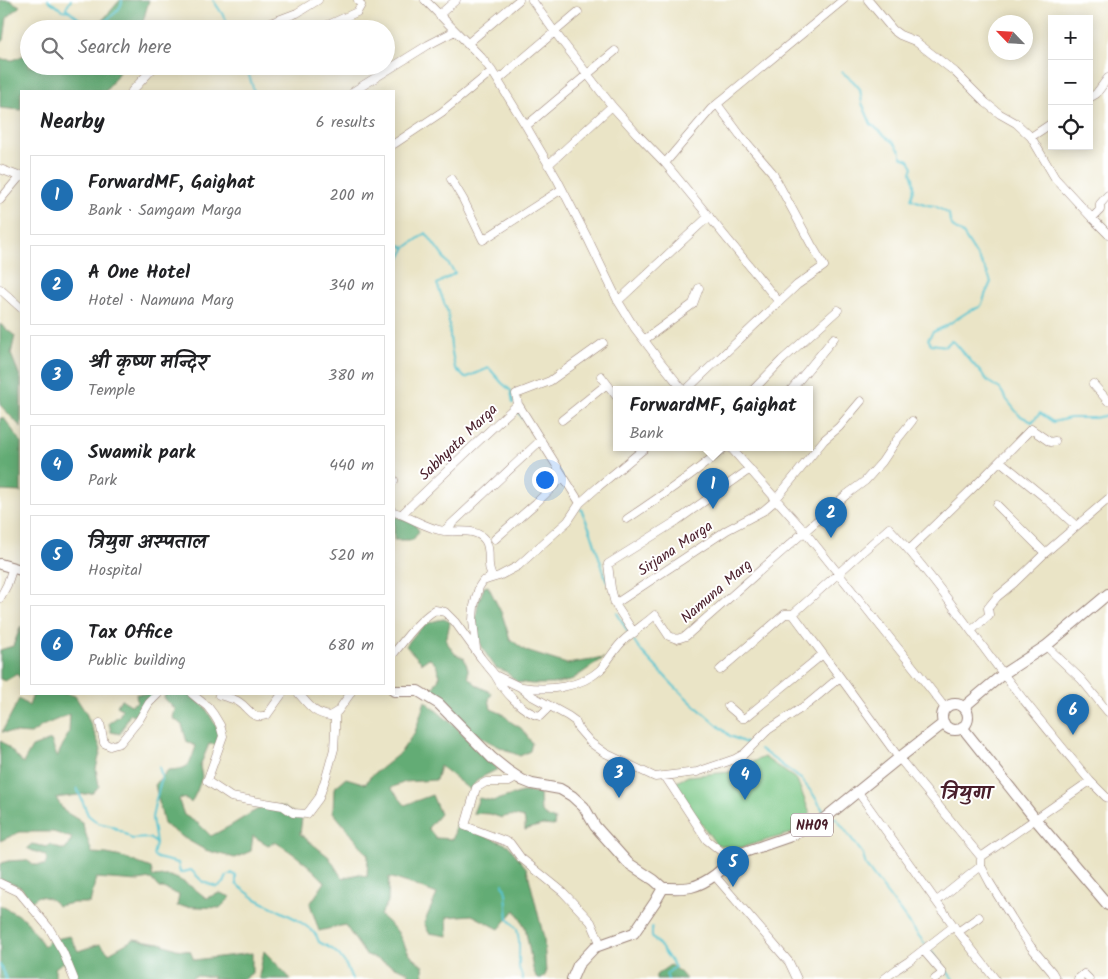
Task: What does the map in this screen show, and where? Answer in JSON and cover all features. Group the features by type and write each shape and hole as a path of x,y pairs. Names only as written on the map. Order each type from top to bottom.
{"main road":[{"path":"0,564 17,569"},
{"path":"964,707 1003,674 1046,646 1108,594"},
{"path":"395,691 418,691 439,704 492,758 518,777 532,784 560,789 572,796 584,807 595,826 628,863 663,888 634,933 596,947 578,966 572,979"},
{"path":"952,704 964,707 968,718 965,724 958,729 950,729 944,723 942,714 945,708 952,704"},
{"name":"NH09","path":"663,888 690,887 701,883 714,875 736,855 791,836 825,818 944,723"},
{"path":"962,727 1108,906"}],"street":[{"path":"278,20 297,13 318,0"},
{"path":"339,20 357,12 361,5 358,0"},
{"path":"425,0 481,58 498,80 562,189 618,301 634,327 682,386"},
{"path":"439,15 456,0"},
{"path":"467,44 519,0"},
{"path":"532,0 612,106 665,163 779,302"},
{"path":"665,163 700,121 717,104 843,0"},
{"path":"868,0 900,36 914,41 955,72 986,103 1016,123 1031,137 1056,178 1108,234"},
{"path":"498,80 578,12"},
{"path":"395,66 455,31"},
{"path":"526,126 615,51"},
{"path":"395,143 442,112 492,71"},
{"path":"133,90 147,75"},
{"path":"356,90 380,75"},
{"path":"1093,96 1108,78"},
{"path":"689,386 797,285 824,266 772,172 740,135 717,104"},
{"path":"548,165 612,106"},
{"path":"1031,137 1048,126"},
{"path":"0,169 20,176"},
{"path":"0,200 20,177"},
{"path":"451,179 463,199 482,240 562,189"},
{"path":"1092,218 1100,210 1100,204 1108,196"},
{"path":"618,301 708,216"},
{"path":"644,340 693,304 698,288"},
{"path":"0,289 20,307"},
{"path":"757,386 782,360 838,310"},
{"path":"794,386 834,338"},
{"path":"518,404 516,394 550,381 603,343"},
{"path":"601,376 613,392"},
{"path":"562,420 607,384"},
{"path":"1093,384 1108,401"},
{"name":"Sirjana Marga","path":"615,604 727,530 763,511 776,500 824,440 839,427 861,401"},
{"name":"Sabhyata Marga","path":"402,514 518,404 580,503"},
{"path":"805,532 846,495 865,481 882,462 912,421"},
{"path":"909,550 1031,429 1050,442 1055,441"},
{"path":"444,531 541,440"},
{"path":"476,651 473,620 474,606 479,587 484,581 518,566 568,521 580,503 641,451"},
{"path":"627,519 687,478 720,451"},
{"path":"734,451 805,532 945,708"},
{"path":"1000,461 1076,526"},
{"path":"634,633 615,604 608,564 675,522 750,469"},
{"path":"495,540 564,478"},
{"path":"972,630 989,615 988,608 997,597 1044,553 1108,499"},
{"path":"997,505 1044,553"},
{"path":"395,512 444,531 463,531 477,534 484,539 488,546 488,569 491,574 489,579"},
{"path":"720,670 785,614 793,614 889,528 909,550 972,630 1003,674 1090,781 1108,798"},
{"name":"Namuna Marg","path":"520,687 534,689 560,687 582,682 599,671 622,642 655,615 669,636 677,639 686,636 805,532"},
{"path":"0,598 17,569"},
{"path":"395,652 428,614 435,610 445,612 456,622 495,674 508,695 533,715 540,716 550,706"},
{"path":"793,614 899,758 981,857 980,866 1018,928 1056,979"},
{"path":"1046,646 1081,680 1107,710"},
{"path":"728,706 742,718 745,718 823,654"},
{"path":"495,674 575,721 578,728 591,743 605,753 655,777 698,772 735,759 744,754 768,730 809,703 840,677"},
{"path":"100,723 104,743 110,746 120,743 157,695"},
{"path":"193,695 214,715 220,725 223,736 207,781 231,797 283,806 293,813 307,814 319,798 334,749 336,731 335,712"},
{"path":"219,695 231,698 240,703 251,714 260,717 267,715 281,695"},
{"path":"300,695 310,708 320,714 330,716 338,711 349,695"},
{"path":"665,776 707,840 727,856 736,855"},
{"path":"518,777 509,782 486,782 476,788 465,826 510,843 522,858 563,892 591,922 601,945"},
{"path":"981,857 1090,781"},
{"path":"858,792 956,929 995,979"},
{"path":"937,901 980,866"},
{"path":"714,875 789,962 797,979"},
{"path":"0,883 19,892 49,928 63,952 74,979"},
{"path":"884,979 923,950 956,929 979,918"},
{"path":"923,950 942,972 935,979"},
{"path":"1078,979 1084,974 1089,979"}],"green space":[{"path":"0,0 9,0 20,6 7,18 4,40 0,44"},
{"path":"120,0 149,0 143,20 103,20"},
{"path":"20,57 20,75 117,75 107,90 20,90 20,110 0,108 0,59 13,60"},
{"path":"0,324 15,336 11,354 20,376 20,426 0,405"},
{"path":"0,418 4,418 20,441 20,492 0,491"},
{"path":"395,516 414,523 419,531 413,540 395,540"},
{"path":"488,586 502,614 510,639 526,651 567,664 604,658 570,681 552,684 517,682 505,671 496,668 478,639 476,617 478,604 484,587"},
{"path":"444,619 450,622 446,641 455,654 464,658 468,669 468,677 478,686 492,693 489,699 491,709 503,714 521,728 532,743 530,751 520,756 476,734 464,725 454,714 450,706 432,690 440,676 436,665 429,658 422,663 406,646 414,635 426,625"},
{"path":"20,628 20,678 17,674 5,681 0,679 0,650 13,646"},
{"path":"33,695 72,695 75,696 86,713 101,749 96,769 99,786 93,793 56,798 64,811 82,822 92,853 122,857 151,868 153,877 174,877 189,885 206,898 220,893 231,897 220,908 177,906 179,895 159,888 151,879 138,881 96,878 90,903 73,903 57,906 51,900 41,896 38,896 31,902 21,887 0,879 0,865 8,861 26,860 34,865 45,865 47,859 45,855 27,848 32,844 47,847 50,844 60,849 66,849 72,838 53,832 20,832 0,841 0,741 23,763 32,747 51,740 57,757 69,732 70,714 42,726 31,734 2,732 19,699 29,706"},
{"path":"136,695 154,695 140,712 134,716 130,714 120,734 111,732 109,723 120,715 122,709 117,706 121,699 131,705 137,702"},
{"path":"165,695 190,695 205,707 219,731 217,745 209,744 200,766 202,777 191,803 187,799 180,798 179,801 184,815 199,824 211,836 266,805 284,807 302,818 300,834 329,857 342,878 359,874 367,877 368,855 333,812 334,788 346,778 366,784 369,778 400,753 415,732 425,701 455,726 498,769 478,779 470,790 440,766 436,780 405,782 391,788 405,805 432,795 440,814 428,828 436,838 453,839 456,824 508,845 527,869 544,938 546,974 542,979 537,979 533,969 525,927 515,910 499,929 472,915 447,917 448,936 429,933 424,923 437,894 389,877 388,902 380,915 397,931 409,954 423,966 424,979 410,979 408,972 365,954 345,925 319,931 310,904 325,882 302,860 282,846 275,842 268,845 253,836 251,851 235,858 205,850 164,824 155,785 168,770 181,769 188,765 196,746 187,742 182,725 173,718 175,709 164,698"},
{"path":"764,757 797,780 811,816 792,833 736,849 716,844 673,784 688,776 730,772"},
{"path":"522,792 532,792 540,795 541,812 555,820 554,826 542,825 525,830 524,818 510,816 502,818 490,814 473,813 479,798 493,801"},
{"path":"0,905 25,919 44,946 50,940 70,936 78,951 100,944 109,953 134,939 160,943 176,949 190,951 194,960 252,953 252,973 244,979 212,979 214,977 196,976 190,979 78,979 63,962 55,968 55,979 0,979"},
{"path":"264,951 291,979 260,979"},
{"path":"670,965 686,979 656,979 656,975"}],"waterway":[{"path":"48,0 81,20"},
{"path":"68,11 66,8 71,0"},
{"path":"107,20 118,10 122,0"},
{"path":"213,0 226,20"},
{"path":"842,72 860,89 862,103 871,124 895,144 901,152 901,157 909,160 913,167 911,172 914,189 911,199 935,206 949,214 950,222 954,228 963,234 987,272 991,282 980,307 969,311 933,332 928,339 931,344 946,346 951,341 955,343 989,382 1000,389 1019,415 1032,422 1040,413 1053,422 1070,418 1095,418 1108,415"},
{"path":"249,75 254,90"},
{"path":"395,242 405,248 426,233 455,273 437,284 448,313 455,368 465,378 489,368 511,391 513,403"},
{"path":"395,264 405,249"},
{"path":"518,411 523,419"},
{"path":"581,509 591,532 607,582"},
{"path":"617,613 628,632"},
{"path":"634,641 641,651 693,704 730,736 748,744"},
{"path":"760,749 801,779 824,812"},
{"path":"156,843 152,818 162,777 159,767"},
{"path":"77,788 88,815 98,823 111,826 132,839 149,838 156,843 153,855 157,858 178,863 180,873 191,870 203,882 217,887 224,883 227,876 232,873 236,876 236,884 256,899 296,919 310,929 316,935 319,942 339,955 352,979"},
{"path":"828,821 836,818 863,854 866,866 925,944"},
{"path":"503,884 506,893 508,919 517,929 519,968 523,979"},
{"path":"652,927 652,936 675,967 666,974 668,979"},
{"path":"929,949 953,979"},
{"path":"0,965 6,979"}],"place":[{"name":"ForwardMF, Gaighat","path":"713,509"},
{"name":"A One Hotel","path":"831,538"},
{"name":"Tax Office","path":"1073,735"},
{"name":"श्री कृष्ण मन्दिर","path":"619,798"},
{"name":"Swamik park","path":"745,800"},
{"name":"त्रियुग अस्पताल","path":"733,887"}],"district":[{"name":"त्रियुगा","path":"966,792"}]}
